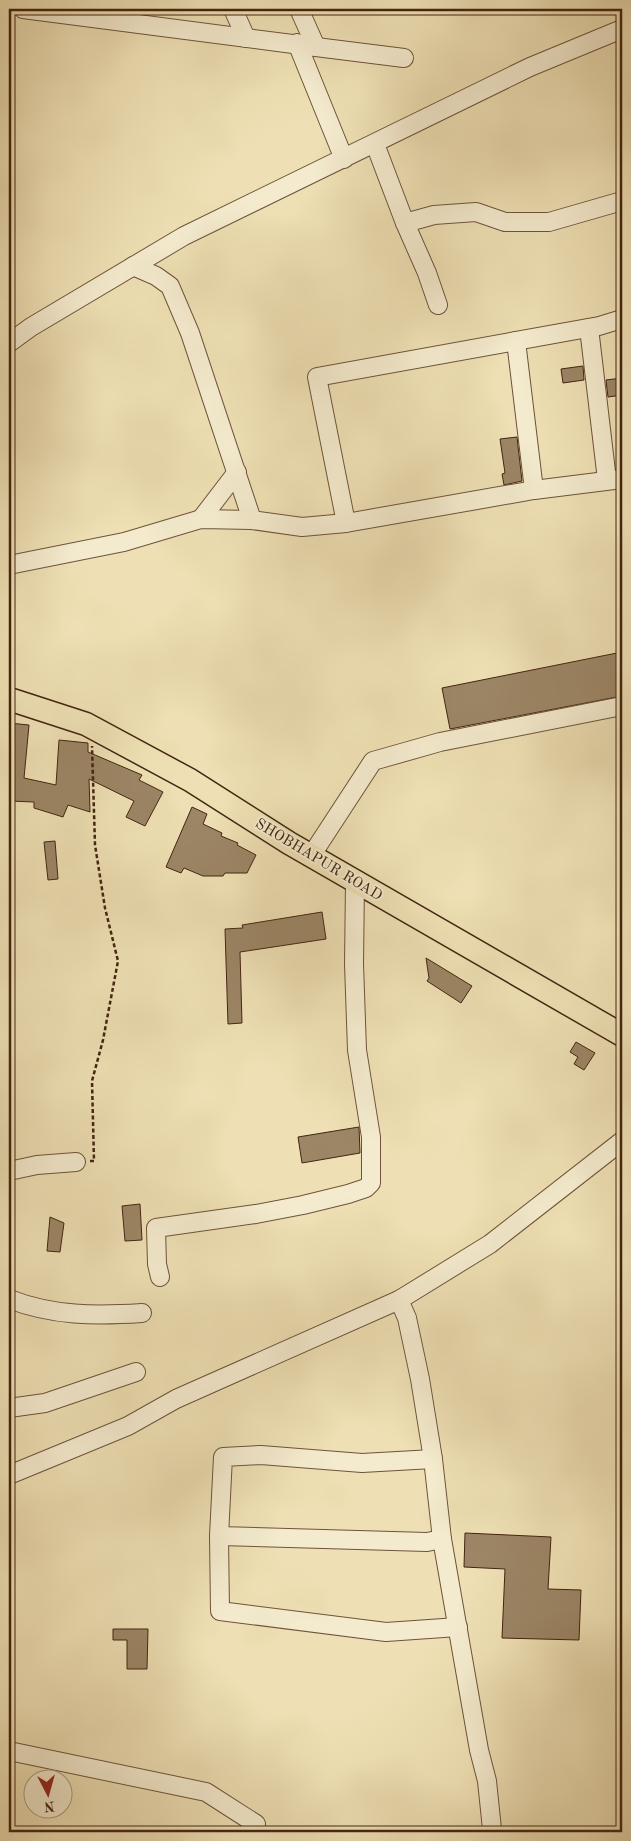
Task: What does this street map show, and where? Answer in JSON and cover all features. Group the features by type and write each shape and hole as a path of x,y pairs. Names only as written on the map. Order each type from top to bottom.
{"main road":[{"name":"SHOBHAPUR ROAD","path":"9,699 91,727 190,780 355,882 622,1035"}],"street":[{"path":"23,9 404,58"},
{"path":"233,9 246,38"},
{"path":"299,9 316,47"},
{"path":"9,343 31,327 184,236 530,67 622,29"},
{"path":"297,44 344,159"},
{"path":"375,144 438,305"},
{"path":"405,223 434,215 476,212 505,222 549,222 622,201"},
{"path":"133,266 156,276 170,286 190,333 252,520"},
{"path":"346,523 317,377 589,328 622,320"},
{"path":"9,565 124,542 201,520 252,520 302,527 346,523 534,490 615,480 589,328"},
{"path":"516,341 534,490"},
{"path":"201,520 237,472"},
{"path":"311,856 373,761 440,742 622,706"},
{"path":"160,1277 157,1264 156,1228 256,1214 303,1205 348,1194 366,1188 371,1183 371,1137 357,1050 354,964 355,882"},
{"path":"9,1475 128,1426 176,1399 399,1300 490,1244 622,1140"},
{"path":"9,1170 37,1165 76,1162"},
{"path":"9,1299 23,1304 73,1314 100,1316 142,1313"},
{"path":"399,1300 407,1318 420,1379 434,1459 442,1539 479,1750 487,1781 492,1829 494,1832"},
{"path":"9,1408 45,1403 136,1372"},
{"path":"434,1459 362,1463 261,1455 223,1457 219,1536 220,1611 386,1632 458,1627"},
{"path":"219,1536 427,1542 442,1539"},
{"path":"9,1751 206,1792 256,1824"}],"path":[{"path":"76,1162 94,1161 92,1081 118,961 105,908 95,845 91,727"}],"building":[{"path":"583,366 584,380 563,383 561,369"},
{"path":"622,378 622,395 608,397 606,380"},
{"path":"517,437 522,481 504,485 502,474 505,473 500,439"},
{"path":"622,652 622,696 450,729 442,688"},
{"path":"9,723 29,725 24,778 56,785 59,740 88,743 88,752 142,775 139,780 163,792 145,826 126,817 134,801 89,779 90,812 68,805 63,817 34,808 34,802 9,801"},
{"path":"192,807 207,814 203,824 222,833 221,836 238,843 237,845 256,855 247,873 203,876 184,868 181,873 166,867"},
{"path":"55,841 58,879 48,880 44,842"},
{"path":"322,912 326,939 240,952 242,1023 228,1024 225,929 243,928 242,925"},
{"path":"426,958 472,986 461,1003 427,981 429,978"},
{"path":"576,1042 595,1053 584,1070 574,1064 578,1057 570,1052"},
{"path":"359,1127 360,1153 302,1163 298,1137"},
{"path":"140,1204 142,1240 125,1241 122,1206"},
{"path":"50,1217 64,1223 60,1252 47,1251"},
{"path":"465,1533 551,1537 548,1589 581,1590 579,1640 502,1638 505,1569 464,1567"},
{"path":"113,1629 148,1629 147,1669 127,1669 127,1640 113,1640"}]}
